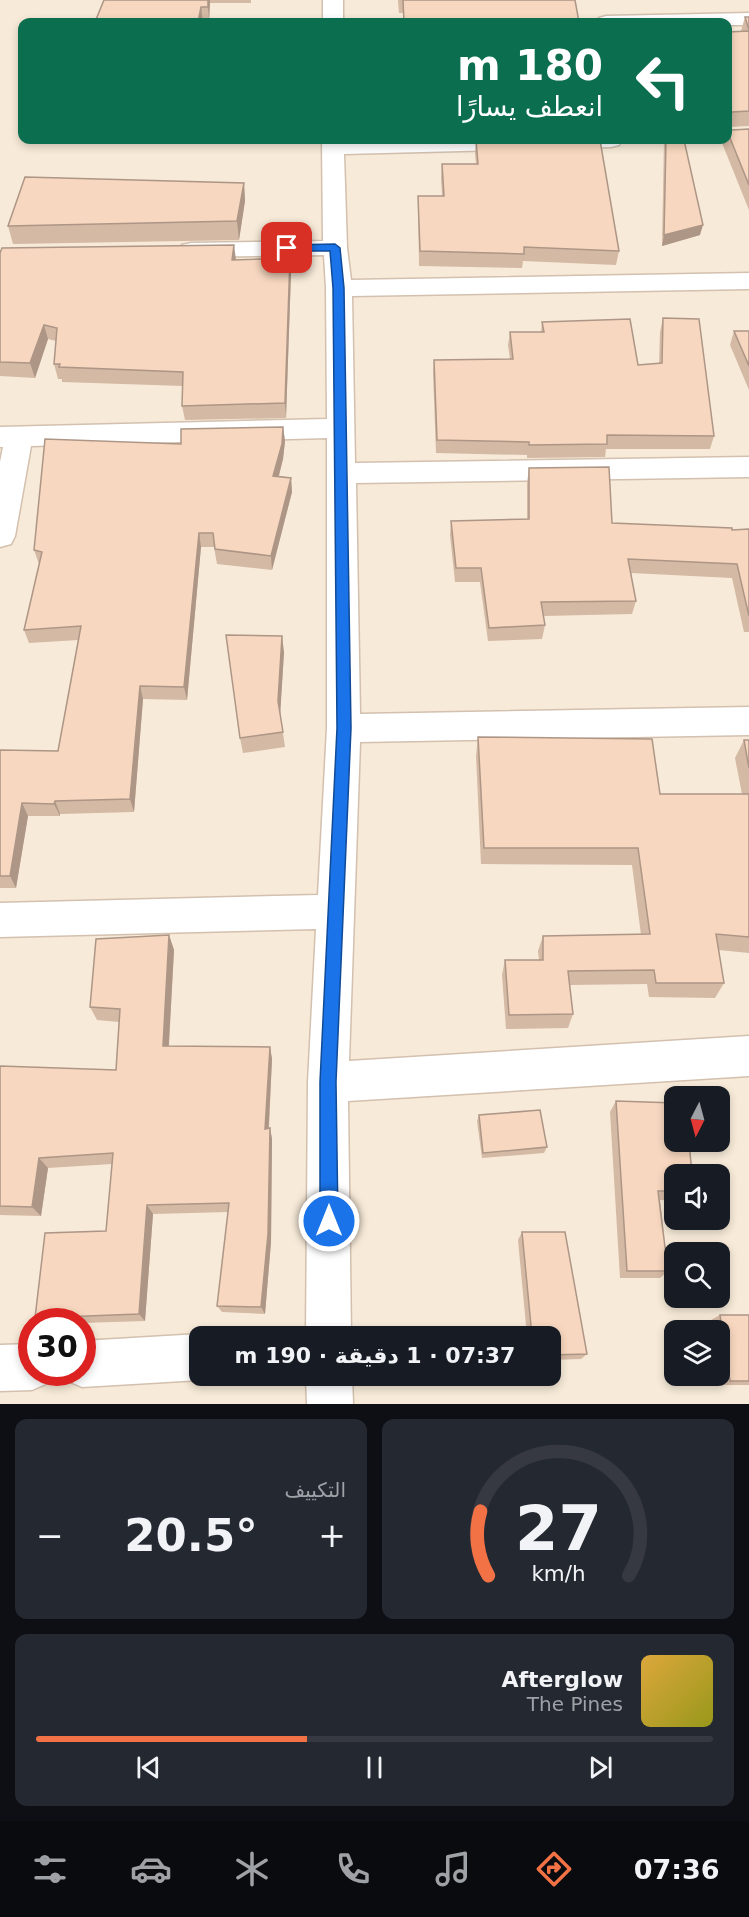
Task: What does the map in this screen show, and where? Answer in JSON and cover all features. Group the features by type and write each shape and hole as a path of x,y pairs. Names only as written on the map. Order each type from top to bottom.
{"street":[{"path":"333,0 333,18"},
{"path":"669,0 676,18"},
{"path":"732,19 749,19"},
{"path":"329,1326 328,1082 344,728 339,288 335,248 333,144"},
{"path":"167,251 335,248"},
{"path":"339,288 749,281"},
{"path":"0,536 10,437 339,428"},
{"path":"341,473 749,467"},
{"path":"344,728 749,721"},
{"path":"0,920 334,912"},
{"path":"328,1082 749,1056"},
{"path":"96,1363 189,1358"},
{"path":"0,1368 18,1367"},
{"path":"329,1386 330,1404"}],"shaded area":[{"path":"0,0 749,0 749,1404 0,1404"}],"building":[{"path":"104,0 208,0 208,7 201,7 199,18 97,18"},
{"path":"403,0 575,0 578,18 404,18"},
{"path":"745,17 749,17 749,30"},
{"path":"749,31 749,111 732,112 732,32"},
{"path":"749,129 749,185 732,143 732,130"},
{"path":"476,144 601,144 619,251 524,247 524,254 420,251 418,196 444,196 442,164 478,164"},
{"path":"666,144 685,144 703,225 664,235"},
{"path":"25,177 244,183 237,221 8,226"},
{"path":"234,245 232,260 290,258 285,403 182,406 183,372 59,367 60,364 54,364 57,328 44,325 30,363 0,362 0,253 2,248"},
{"path":"663,318 699,319 714,436 607,435 607,444 529,445 529,442 437,440 434,360 513,359 510,332 544,332 542,322 630,319 638,365 662,363"},
{"path":"734,331 749,331 749,366"},
{"path":"283,427 282,444 273,476 291,478 271,556 215,549 213,533 199,533 184,687 140,686 130,799 55,801 54,804 22,803 10,876 0,876 0,750 58,751 81,626 24,630 42,552 34,550 45,439 181,444 181,429"},
{"path":"609,467 612,523 749,529 749,616 737,564 628,559 636,601 541,602 545,625 489,628 481,568 456,568 451,521 529,519 529,468"},
{"path":"226,635 282,636 278,701 283,732 240,738"},
{"path":"478,737 652,739 660,794 749,794 749,937 716,934 724,983 656,983 654,970 568,971 573,1014 509,1015 505,960 543,960 543,936 650,934 638,848 484,848"},
{"path":"744,740 749,740 749,768"},
{"path":"169,935 163,1046 270,1047 265,1129 270,1128 268,1234 261,1307 217,1306 229,1203 147,1205 139,1314 96,1316 96,1308 36,1308 45,1233 106,1231 113,1153 39,1158 32,1207 0,1206 0,1066 116,1070 120,1009 90,1007 96,939"},
{"path":"616,1101 664,1103 664,1152 690,1152 691,1164 664,1164 664,1191 658,1191 664,1242 664,1271 627,1271"},
{"path":"540,1110 547,1147 483,1153 479,1115"},
{"path":"522,1232 565,1232 587,1354 561,1355 561,1326 531,1326"},
{"path":"720,1315 749,1315 749,1381 730,1381 730,1320 721,1320"}],"route":[{"path":"287,248 335,248 339,288 344,728 328,1082 329,1221"}]}
